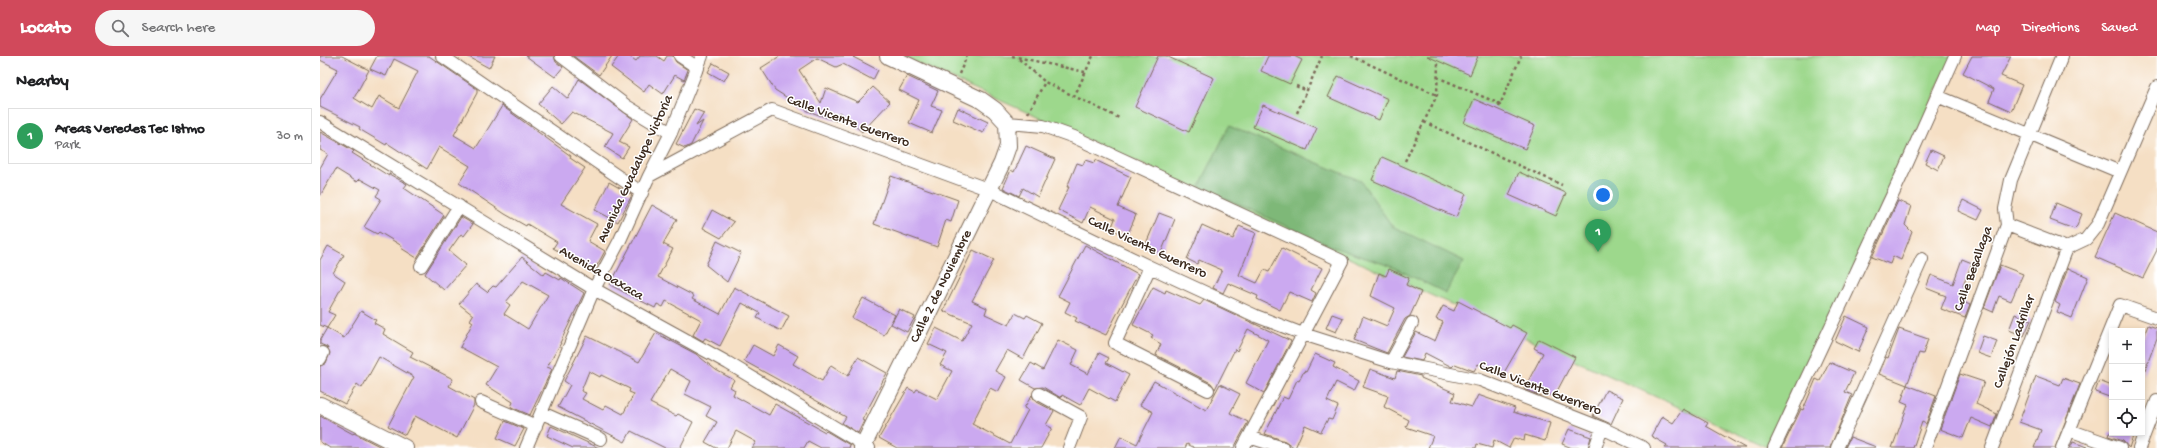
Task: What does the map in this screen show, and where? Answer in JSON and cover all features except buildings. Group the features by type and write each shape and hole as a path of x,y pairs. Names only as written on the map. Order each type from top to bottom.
{"street":[{"path":"442,56 642,193"},
{"path":"562,56 628,107 671,133"},
{"path":"680,56 698,68"},
{"name":"Avenida Guadalupe Victoria","path":"526,448 542,414 594,289 620,240 649,176 671,133 702,56"},
{"path":"888,56 981,100 1015,123 1043,126 1074,137 1342,261 1243,448"},
{"path":"1774,448 1905,168 1955,56"},
{"name":"Calle Besallaga","path":"1925,448 2007,224 2005,209 2011,180 2028,134 2062,56"},
{"path":"2007,224 2067,248 2086,239 2098,224 2157,87"},
{"path":"1937,96 2120,172"},
{"name":"Calle Vicente Guerrero","path":"649,176 772,110 990,190 1256,316 1303,334 1391,362 1480,380 1602,428 1644,448"},
{"name":"Avenida Oaxaca","path":"320,122 594,289 728,363 865,447"},
{"name":"Calle 2 de Noviembre","path":"865,447 990,190 1008,146 1015,123"},
{"path":"421,266 459,206"},
{"name":"Callejón Ladrillar","path":"1992,448 2067,248"},
{"path":"1837,448 1922,259"},
{"path":"1150,267 1115,343 1208,390"},
{"path":"2062,448 2120,305 2157,318"},
{"path":"1391,362 1412,323"},
{"path":"1039,394 1081,417 1069,448"},
{"path":"2138,448 2157,401"},
{"path":"481,402 536,426"},
{"path":"320,405 405,448"},
{"path":"542,414 601,439"},
{"path":"1595,448 1602,428"},
{"path":"2069,430 2120,448"},
{"path":"1249,437 1283,448"}],"path":[{"path":"959,74 967,56"},
{"path":"1012,56 1019,59 1086,72"},
{"path":"1074,97 1093,56"},
{"path":"1297,113 1322,56"},
{"path":"1351,56 1437,95"},
{"path":"1437,77 1500,106 1521,56"},
{"path":"1019,59 1045,82 1121,119"},
{"path":"1405,161 1437,95 1438,63"},
{"path":"1015,123 1045,82"},
{"path":"1296,86 1307,91"},
{"path":"1424,122 1562,185"}],"green space":[{"path":"902,56 1953,56 1769,448"},
{"path":"1229,126 1361,181 1392,226 1464,261 1446,293 1390,266 1335,248 1199,187"}],"place":[{"name":"Areas Veredes Tec Istmo","path":"1598,252"}]}
